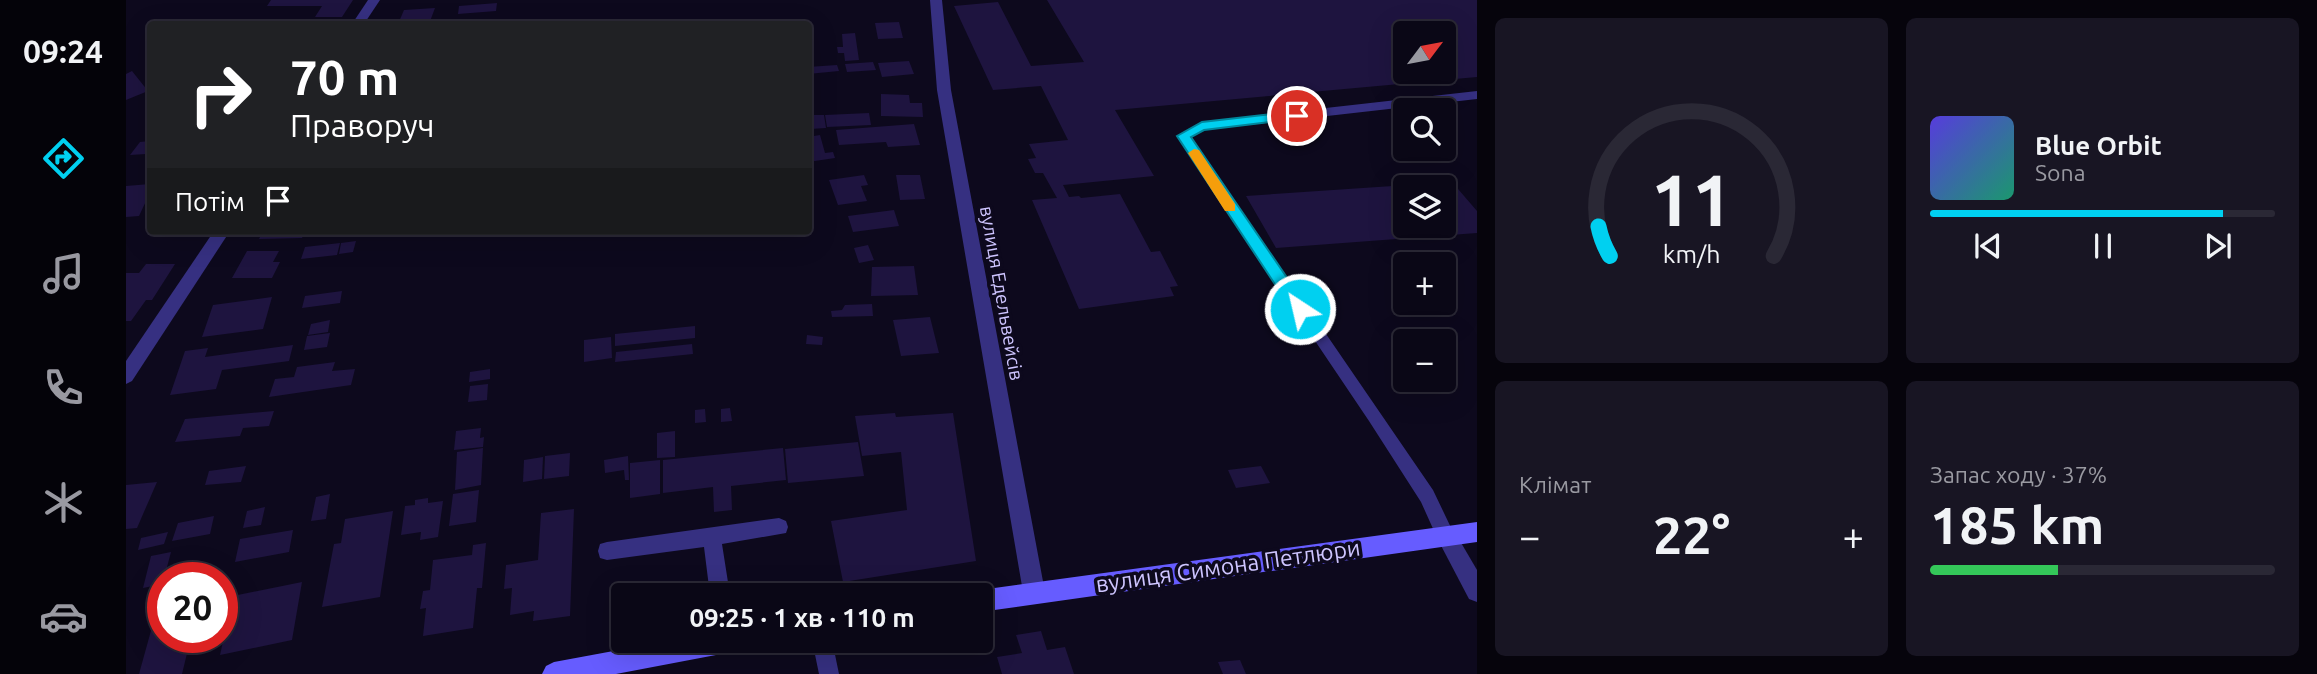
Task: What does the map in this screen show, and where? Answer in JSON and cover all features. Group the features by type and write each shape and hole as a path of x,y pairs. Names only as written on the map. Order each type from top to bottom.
{"street":[{"path":"360,21 374,0"},
{"name":"вулиця Едельвейсів","path":"936,0 944,89 1034,592"},
{"path":"126,376 219,235"},
{"name":"вулиця Симона Петлюри","path":"993,599 1477,532"},
{"path":"1446,536 1477,591"},
{"path":"554,674 666,653"}],"lane":[{"path":"1446,536 1427,496 1382,427 1183,136 1202,126 1477,95"},
{"path":"607,551 779,527"},
{"path":"712,537 718,583"},
{"path":"824,653 828,674"}],"building":[{"path":"271,0 353,0 342,17 315,17 322,6 267,6"},
{"path":"1047,0 1477,0 1477,77 1456,79 1456,21 1393,21 1393,84 1400,84 1115,110 1154,176 1063,185 1069,197 1120,194 1151,252 1160,251 1178,286 1170,287 1174,296 1079,309 1032,200 1057,198 1043,173 1035,173 1028,159 1036,158 1029,144 1068,140 1041,86 993,90 954,6 998,2 1031,66 1084,62"},
{"path":"497,3 496,11 458,14 459,6"},
{"path":"435,8 430,21 399,21 404,10"},
{"path":"899,22 903,38 878,39 875,23"},
{"path":"855,33 859,60 845,61 844,53 838,53 837,47 843,47 842,34"},
{"path":"909,61 914,74 882,77 878,63"},
{"path":"873,62 876,70 847,72 845,64"},
{"path":"837,65 839,71 812,74 812,67"},
{"path":"132,71 147,91 126,100 126,74"},
{"path":"881,94 909,95 910,103 922,103 923,117 881,116"},
{"path":"869,113 871,125 827,127 825,115"},
{"path":"812,115 824,115 826,128 812,129"},
{"path":"914,124 920,145 888,147 886,142 839,145 836,130"},
{"path":"820,135 825,153 833,152 835,158 812,161 812,136"},
{"path":"147,141 146,154 130,155 140,142"},
{"path":"864,175 868,185 861,186 867,201 838,205 829,180"},
{"path":"896,175 920,175 925,199 900,200"},
{"path":"147,184 147,199 139,216 126,217 126,186"},
{"path":"1393,186 1393,238 1410,238 1276,248 1246,196"},
{"path":"1456,187 1477,211 1477,233 1456,235"},
{"path":"894,210 899,226 853,232 848,216"},
{"path":"261,235 303,235 302,238 259,239"},
{"path":"356,241 353,252 339,254 341,243"},
{"path":"340,243 337,255 301,259 305,247"},
{"path":"868,245 874,260 859,263 854,248"},
{"path":"247,251 279,251 273,262 280,262 272,278 232,278"},
{"path":"146,264 175,264 152,300 146,300 131,321 126,321 126,273 139,273"},
{"path":"914,266 918,295 871,296 872,267"},
{"path":"342,291 340,303 302,308 305,296"},
{"path":"272,297 263,329 202,337 213,305"},
{"path":"872,304 873,316 832,317 831,311 842,310 845,305"},
{"path":"930,317 939,353 901,356 893,320"},
{"path":"330,320 328,332 308,335 311,324"},
{"path":"695,326 695,338 615,346 615,334"},
{"path":"330,333 327,347 304,350 307,336"},
{"path":"807,335 823,337 822,345 806,344"},
{"path":"611,337 612,358 584,362 584,340"},
{"path":"692,344 693,354 615,362 616,352"},
{"path":"293,345 289,361 222,370 216,389 170,395 185,351 208,348 205,357"},
{"path":"335,362 332,371 355,369 351,385 269,397 275,379 294,377 297,367"},
{"path":"490,369 490,379 469,382 470,372"},
{"path":"488,384 487,400 468,402 470,386"},
{"path":"730,408 732,421 721,422 721,409"},
{"path":"705,409 706,422 695,423 695,410"},
{"path":"274,411 269,426 243,428 240,436 175,442 185,419"},
{"path":"895,413 896,417 953,413 976,561 843,582 831,521 907,510 901,452 862,456 855,416"},
{"path":"481,428 483,447 454,450 456,431"},
{"path":"675,431 675,457 657,458 657,433"},
{"path":"858,442 864,476 788,483 785,449"},
{"path":"483,448 481,485 455,490 457,452"},
{"path":"783,448 786,480 731,486 732,510 714,512 713,487 663,493 663,460"},
{"path":"570,453 569,476 544,479 545,456"},
{"path":"628,456 629,480 625,480 624,470 605,473 604,460"},
{"path":"543,457 542,479 523,482 524,460"},
{"path":"660,460 660,494 630,498 630,463"},
{"path":"246,466 241,482 205,485 209,471"},
{"path":"1261,466 1270,483 1236,488 1228,470"},
{"path":"157,482 137,528 126,529 126,485"},
{"path":"479,490 476,522 449,526 453,494"},
{"path":"330,494 326,519 311,521 316,497"},
{"path":"428,498 428,503 443,501 438,537 420,540 421,532 401,535 405,506 415,505 415,500"},
{"path":"265,507 261,525 243,528 247,511"},
{"path":"574,509 570,616 533,621 534,611 510,615 512,588 504,589 506,565 538,560 541,513"},
{"path":"393,511 380,597 322,607 334,544 341,543 345,519"},
{"path":"214,516 210,534 172,541 178,523"},
{"path":"293,530 289,552 235,562 240,539"},
{"path":"168,532 164,544 138,550 141,538"},
{"path":"486,543 482,588 477,588 473,628 423,636 426,608 420,609 423,591 430,590 433,560 472,555 473,545"},
{"path":"171,552 168,562 150,562 151,556"},
{"path":"302,582 292,640 238,651 238,595"},
{"path":"1041,631 1047,650 1065,647 1074,674 1002,674 997,657 1022,653 1016,635"},
{"path":"147,645 147,653 187,653 182,674 139,674"},
{"path":"1240,660 1246,674 1223,674 1218,662"}],"slow traffic":[{"path":"1194,153 1230,207"}],"route":[{"path":"1297,116 1202,126 1183,136 1300,309"}]}
